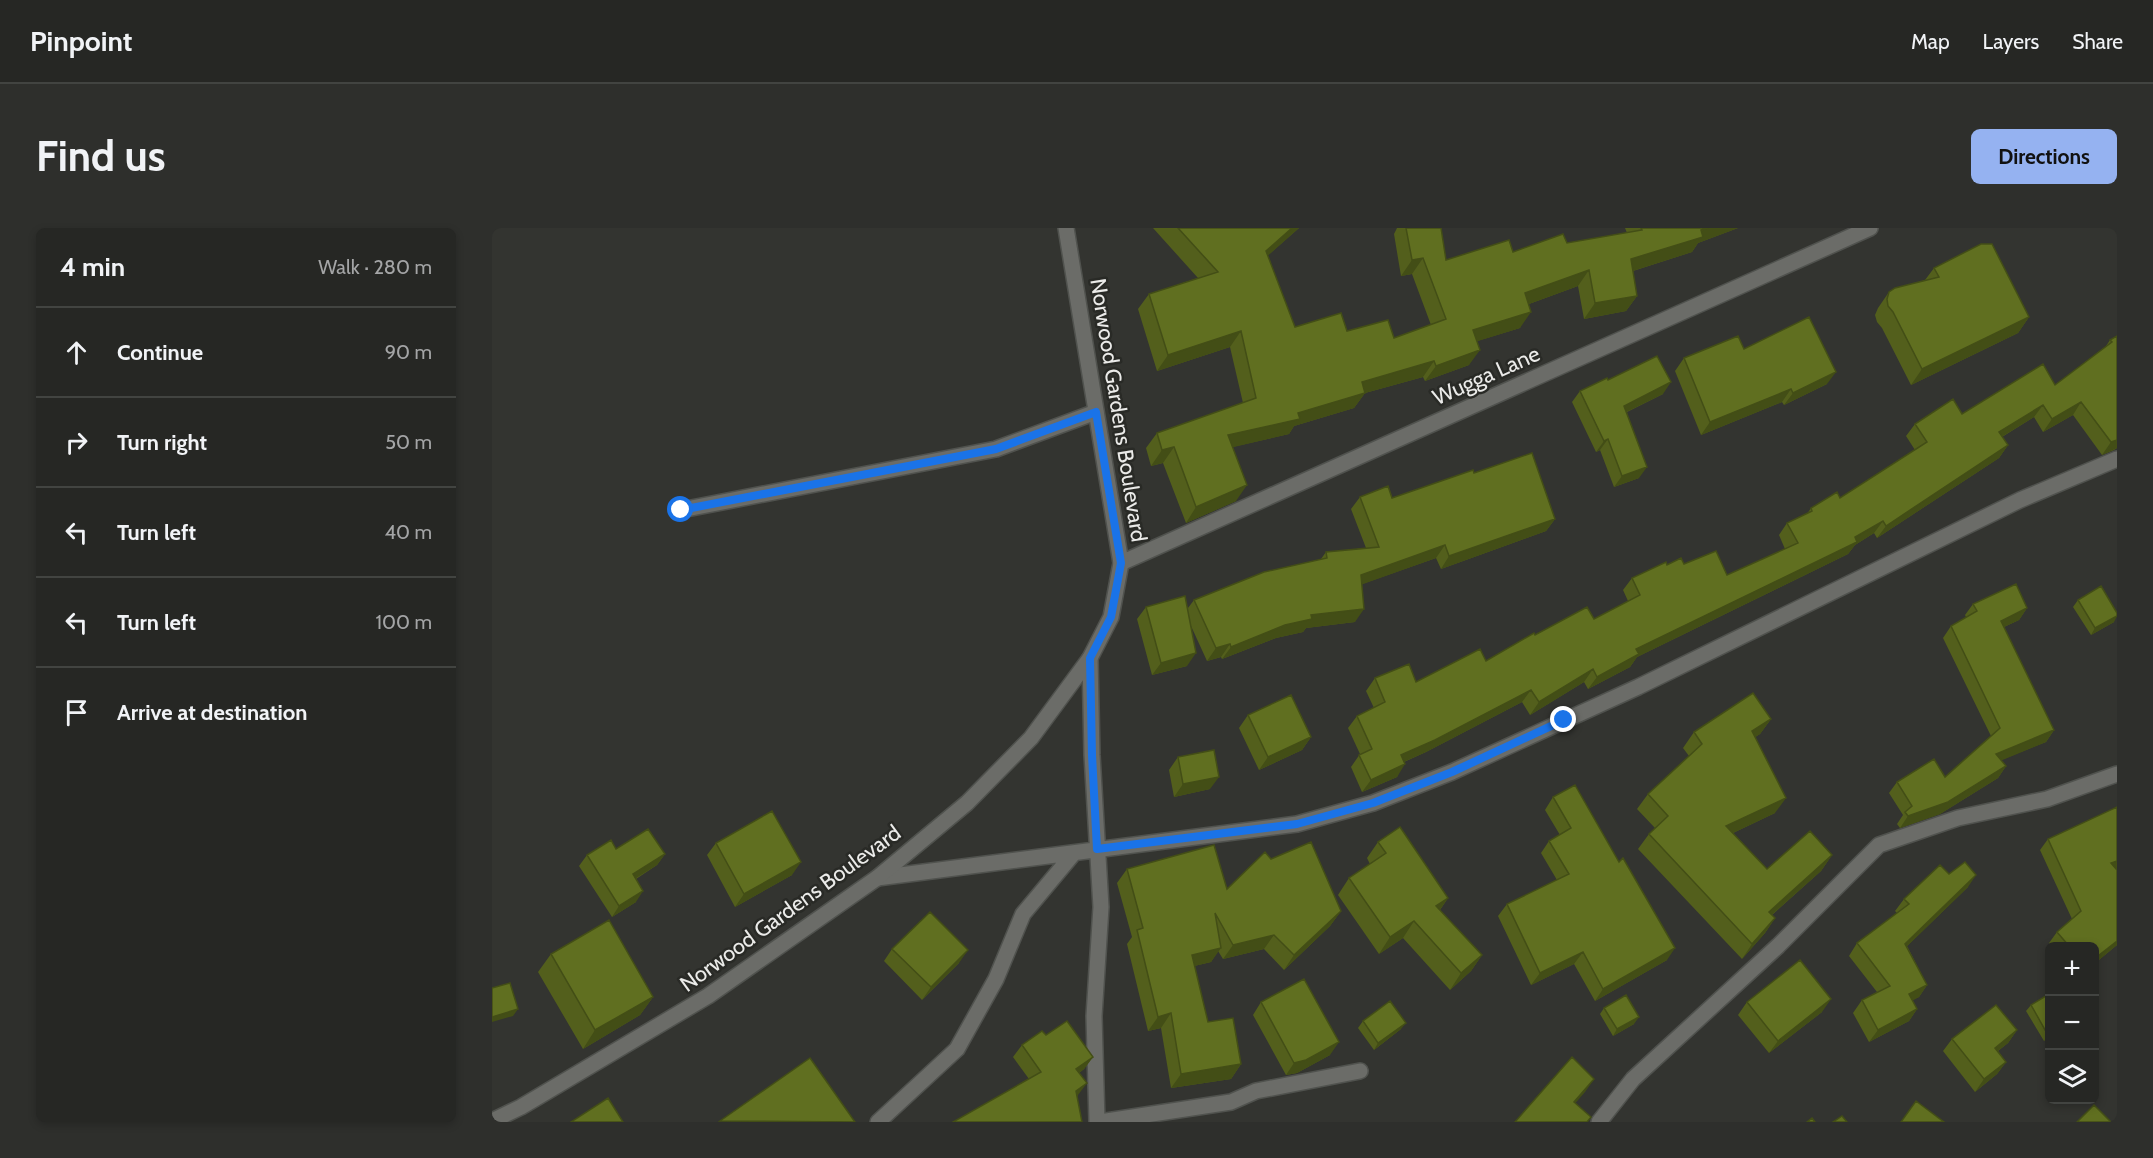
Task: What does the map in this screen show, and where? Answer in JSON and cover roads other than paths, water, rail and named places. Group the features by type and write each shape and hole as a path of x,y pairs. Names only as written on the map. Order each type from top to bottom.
{"street":[{"name":"Norwood Gardens Boulevard","path":"492,1121 521,1107 708,996 877,878 967,803 1031,738 1090,658 1111,617 1121,563 1066,228"},
{"name":"Wugga Lane","path":"1121,563 1870,228"},
{"path":"681,510 996,449 1096,412"},
{"path":"877,878 1297,824 1373,803 1413,788 1638,687 2020,500 2117,459"},
{"path":"1090,658 1092,755 1101,907 1094,1016 1099,1122 1231,1102 1256,1091 1360,1071"},
{"path":"1599,1122 1633,1078 1778,946 1879,845 1958,818 2047,799 2117,774"},
{"path":"878,1122 957,1049 996,979 1023,914 1074,852"}]}
